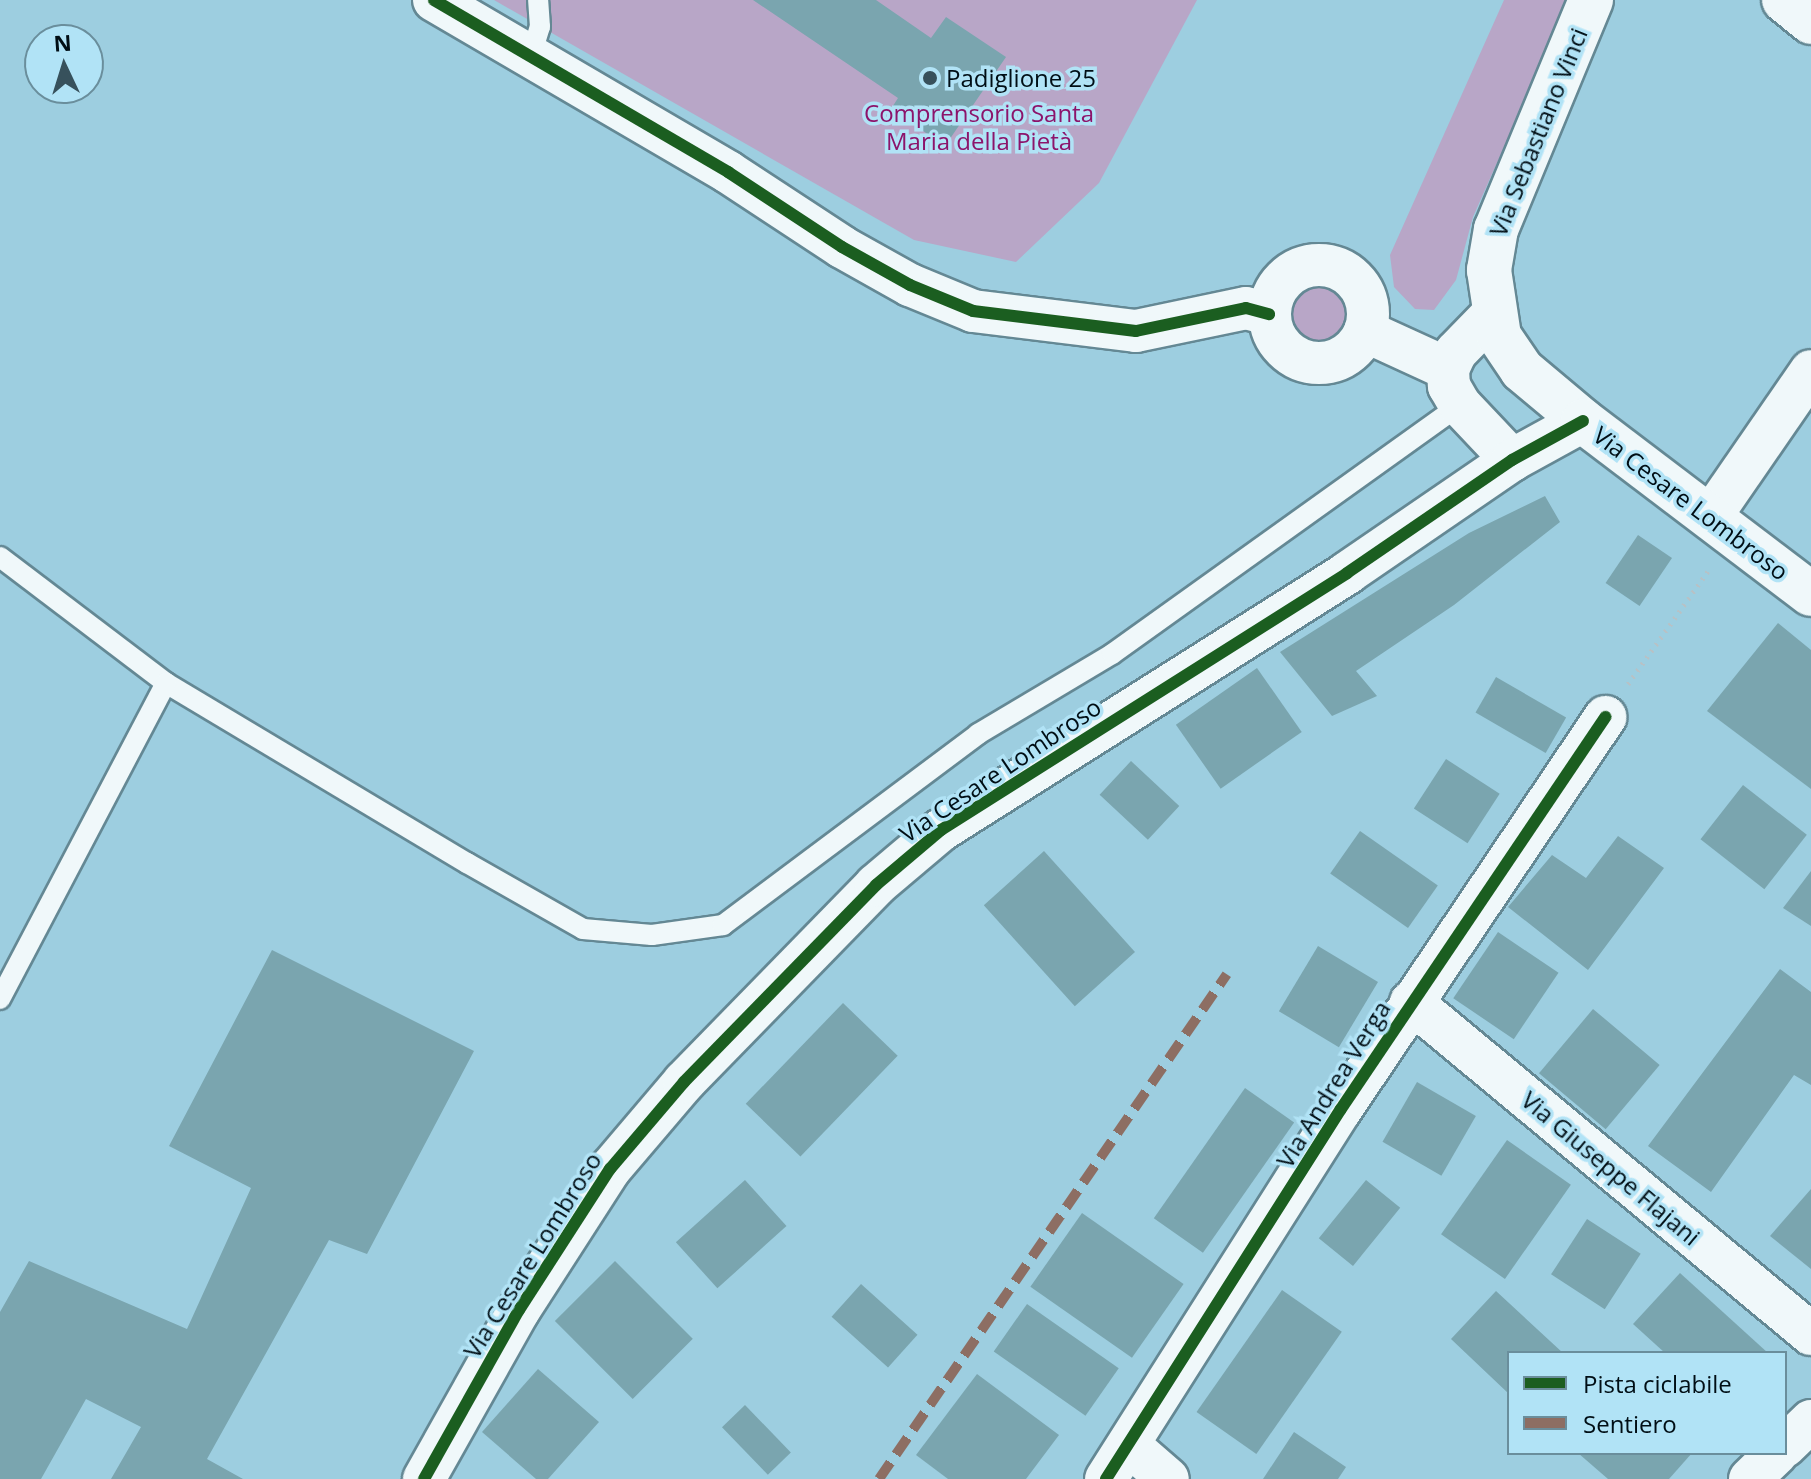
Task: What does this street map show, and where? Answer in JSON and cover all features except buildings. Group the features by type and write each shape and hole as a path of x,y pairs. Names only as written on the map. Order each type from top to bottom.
{"street":[{"path":"434,0 530,59 728,172 842,247 910,285 973,311 1136,331 1246,308 1269,314"},
{"name":"Via Sebastiano Vinci","path":"1583,421 1515,362 1493,314 1489,270 1503,205 1591,0"},
{"path":"1784,0 1811,22"},
{"path":"1327,266 1341,271 1363,293 1365,331 1348,354 1312,363 1282,347 1269,314 1283,280 1301,268 1327,266"},
{"path":"1454,387 1456,352 1493,314"},
{"path":"1365,331 1454,387 1512,460"},
{"path":"1722,525 1811,371"},
{"name":"Via Cesare Lombroso","path":"424,1479 527,1296 610,1169 684,1082 876,885 941,830 1347,573 1512,460 1583,421 1811,594"},
{"name":"Via Andrea Verga","path":"1118,1463 1411,1002 1605,717"},
{"name":"Via Giuseppe Flajani","path":"1411,1002 1811,1334"},
{"path":"1787,1444 1811,1421"},
{"path":"1750,1479 1775,1455"},
{"path":"1118,1463 1168,1479"}],"lane":[{"path":"530,59 540,27 538,0"},
{"path":"0,557 166,683 583,929 652,935 723,925 978,734 1112,654 1454,387"},
{"path":"0,999 166,683"}],"path":[{"path":"1605,717 1722,525"}],"green space":[{"name":"Comprensorio Santa Maria della Pietà","path":"494,0 1197,0 1099,183 1016,262 914,240"},
{"path":"1504,0 1569,0 1473,217 1456,280 1434,310 1415,309 1394,287 1390,255"},
{"path":"1318,281 1331,283 1342,291 1350,302 1350,328 1342,339 1331,347 1318,349 1305,347 1294,339 1286,328 1284,315 1286,302 1294,291 1305,283"}],"marked path":[{"path":"879,1479 1227,974"}],"cycle path":[{"path":"434,0 728,172 842,247 910,285 973,311 1136,331 1246,308 1269,314"},
{"path":"424,1479 519,1310 610,1169 684,1082 876,885 941,830 1347,573 1512,460 1583,421"},
{"path":"1106,1479 1341,1109 1605,717"}],"place":[{"name":"Padiglione 25","path":"930,78"}]}
